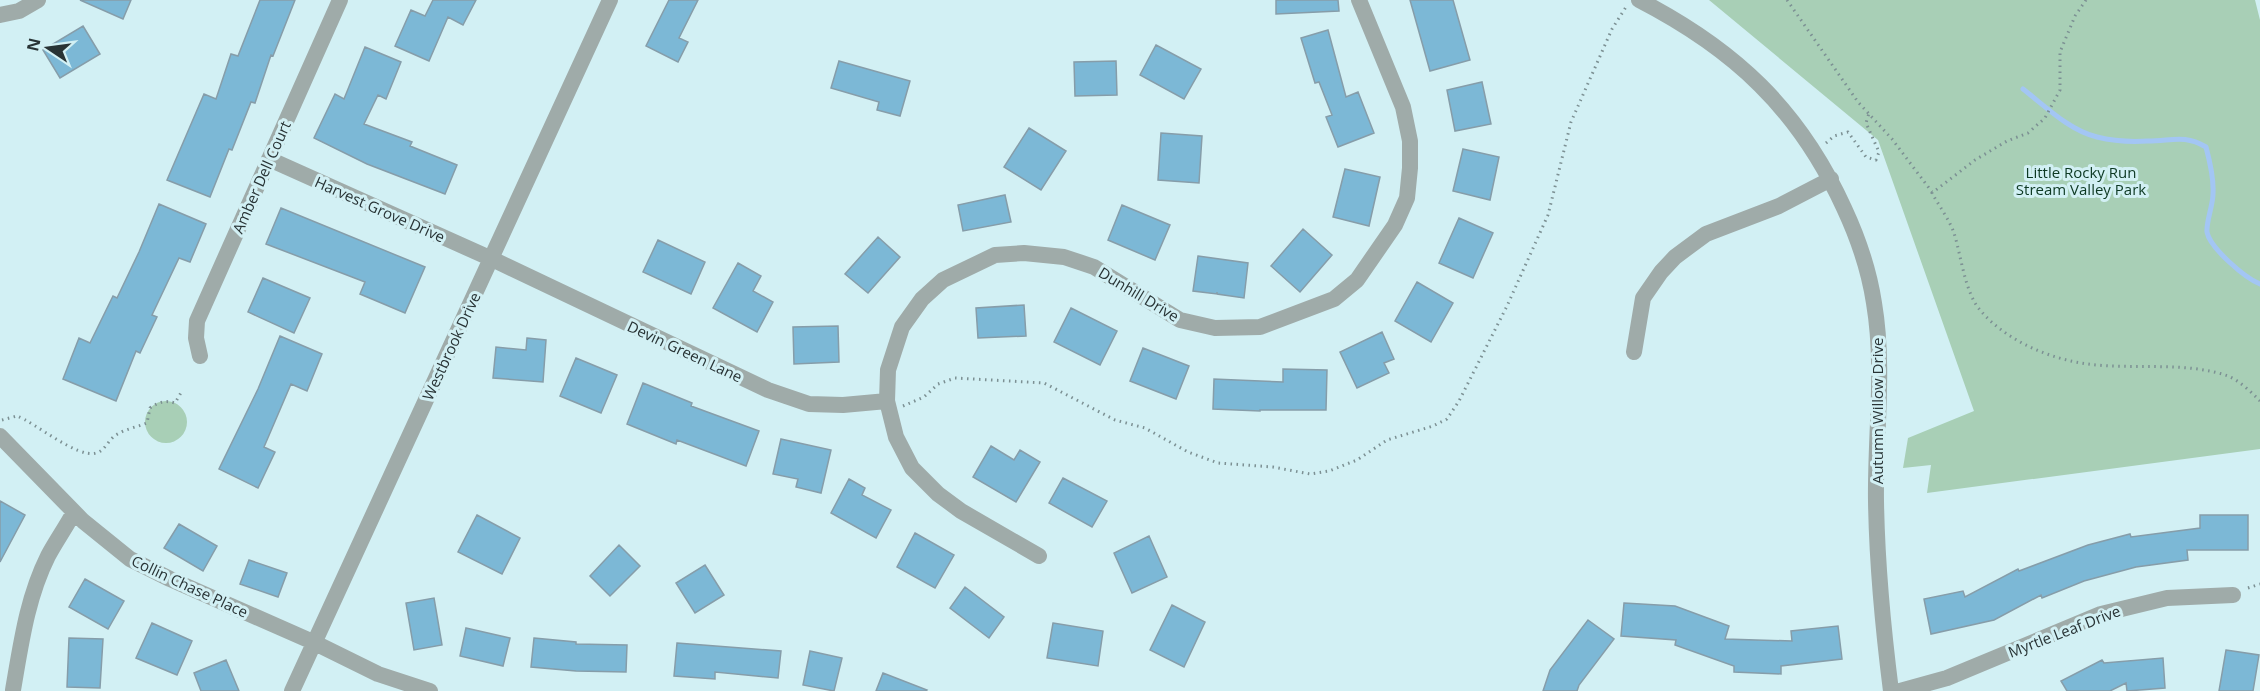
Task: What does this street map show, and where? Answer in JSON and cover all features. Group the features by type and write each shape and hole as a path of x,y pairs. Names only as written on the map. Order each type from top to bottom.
{"street":[{"path":"0,15 19,10 38,0"},
{"name":"Amber Dell Court","path":"200,356 196,338 197,321 340,0"},
{"name":"Westbrook Drive","path":"292,691 610,0"},
{"name":"Dunhill Drive","path":"1039,556 961,511 938,494 912,468 896,437 887,405 888,370 902,327 922,299 943,280 995,255 1024,254 1064,257 1094,267 1180,320 1215,328 1260,327 1334,299 1357,280 1395,225 1407,198 1410,141 1403,107 1359,0"},
{"name":"Autumn Willow Drive","path":"1639,0 1690,28 1739,64 1793,121 1831,179 1866,264 1879,339 1876,502 1884,630 1892,691"},
{"name":"Harvest Grove Drive","path":"269,159 492,259"},
{"path":"1634,352 1643,298 1660,272 1675,257 1706,234 1779,206 1831,179"},
{"name":"Devin Green Lane","path":"492,259 768,390 809,404 887,405"},
{"name":"Collin Chase Place","path":"0,436 74,512 130,559 378,674 430,691"},
{"path":"14,690 21,638 36,585 48,555 74,512"},
{"name":"Myrtle Leaf Drive","path":"1900,691 1947,678 2101,614 2168,598 2233,595"}],"path":[{"path":"887,405 910,404 924,397 938,384 955,378 1044,383 1114,420 1145,428 1188,452 1218,463 1274,467 1310,474 1329,471 1358,460 1387,440 1433,426 1447,419 1459,401 1507,306 1548,215 1571,122 1612,29 1630,0"},
{"path":"1787,0 1839,75 1899,147 1932,193 1953,231 1978,309 2007,334 2038,350 2087,364 2174,368 2227,376 2237,381 2260,401"},
{"path":"1932,193 1975,160 2007,141 2028,133 2045,118 2060,90 2060,52 2067,32 2086,0"},
{"path":"1815,152 1834,136 1848,132 1866,157 1876,160 1879,152 1866,123 1869,113"},
{"path":"0,420 17,416 44,433 83,452 96,453 102,450 115,435 147,423 150,408 166,401 175,403 182,391"}],"green space":[{"name":"Little Rocky Run Stream Valley Park","path":"1709,0 2255,0 2260,20 2260,449 1927,493 1931,465 1903,468 1908,438 1974,411 1878,140"},
{"path":"166,401 181,407 187,422 181,437 166,443 151,437 145,422 151,407"}],"building":[{"path":"80,0 131,0 123,19"},
{"path":"260,0 295,0 273,56 271,55 255,103 251,102 210,197 167,180 204,94 216,99 231,54 238,56"},
{"path":"433,0 476,0 463,25 448,17 429,61 395,46 411,10 425,16"},
{"path":"669,0 698,0 679,38 688,42 678,62 646,46"},
{"path":"1276,0 1338,0 1339,11 1276,14"},
{"path":"1410,0 1453,0 1470,60 1430,71"},
{"path":"83,26 100,54 60,78 43,50"},
{"path":"1328,30 1346,97 1358,92 1374,133 1338,147 1326,117 1332,115 1319,82 1315,83 1301,38"},
{"path":"1156,45 1201,69 1184,99 1140,75"},
{"path":"365,47 401,62 386,99 378,95 364,124 412,142 410,146 457,165 445,194 367,164 314,138 335,94 344,99"},
{"path":"839,61 910,81 900,116 877,110 879,102 831,88"},
{"path":"1116,61 1117,95 1075,96 1074,62"},
{"path":"1482,82 1491,124 1455,131 1447,90"},
{"path":"1029,128 1066,151 1041,190 1004,167"},
{"path":"1161,133 1202,136 1199,183 1158,180"},
{"path":"1463,149 1499,157 1490,200 1453,191"},
{"path":"1345,169 1380,177 1369,226 1333,217"},
{"path":"1005,195 1011,222 963,231 958,205"},
{"path":"159,204 206,224 190,262 179,258 152,315 157,317 140,353 136,351 116,401 63,379 79,338 90,343 113,296 117,298"},
{"path":"1122,205 1170,225 1155,260 1108,240"},
{"path":"281,208 425,267 405,313 360,294 365,282 266,244"},
{"path":"1459,218 1493,233 1473,278 1439,263"},
{"path":"1303,229 1332,255 1300,292 1271,266"},
{"path":"878,237 900,257 868,293 845,274"},
{"path":"658,240 705,262 691,294 643,272"},
{"path":"1198,256 1248,263 1244,298 1193,291"},
{"path":"738,263 761,276 753,291 773,302 757,332 713,308"},
{"path":"263,278 310,298 294,333 248,312"},
{"path":"1417,282 1453,303 1431,342 1395,321"},
{"path":"1024,305 1026,336 978,338 976,308"},
{"path":"1071,308 1117,331 1100,365 1054,342"},
{"path":"838,326 839,362 794,364 793,327"},
{"path":"1382,332 1394,359 1384,363 1389,373 1357,388 1340,352"},
{"path":"280,336 322,354 307,391 291,384 264,447 275,452 258,488 219,469 258,389"},
{"path":"527,338 546,340 543,382 493,378 496,347 526,350"},
{"path":"1143,348 1189,366 1176,399 1130,381"},
{"path":"576,358 617,375 601,413 560,396"},
{"path":"1283,369 1327,370 1326,410 1213,409 1214,379 1283,382"},
{"path":"643,383 692,403 691,406 759,431 746,466 677,440 676,444 627,424"},
{"path":"781,439 831,450 821,493 796,487 798,479 773,474"},
{"path":"991,446 1014,460 1020,450 1040,462 1016,502 973,477"},
{"path":"1063,478 1107,501 1092,527 1049,503"},
{"path":"849,479 865,488 862,495 891,510 876,538 831,513"},
{"path":"0,501 25,515 0,562"},
{"path":"477,515 520,538 502,574 458,552"},
{"path":"2200,515 2248,515 2248,550 2187,550 2188,560 2136,567 2084,581 2042,598 2041,595 1994,620 1931,634 1924,599 1963,591 1965,597 2018,569 2019,571 2088,545 2130,534 2131,537 2200,528"},
{"path":"179,524 217,546 203,571 164,548"},
{"path":"915,533 954,555 935,588 897,567"},
{"path":"1149,536 1167,577 1132,593 1114,553"},
{"path":"619,545 640,566 610,596 590,576"},
{"path":"249,560 287,573 278,597 240,584"},
{"path":"705,565 724,595 695,613 676,583"},
{"path":"85,579 124,601 108,629 69,607"},
{"path":"965,587 1004,617 989,638 950,608"},
{"path":"434,598 442,645 414,650 406,603"},
{"path":"1624,603 1675,606 1729,626 1725,639 1792,641 1791,631 1838,626 1842,659 1781,666 1781,674 1734,672 1734,666 1675,645 1676,640 1621,636"},
{"path":"1172,605 1205,622 1184,667 1150,650"},
{"path":"1588,620 1614,639 1579,685 1577,691 1543,691 1550,670"},
{"path":"152,623 192,641 177,675 136,658"},
{"path":"1053,623 1103,631 1098,666 1047,658"},
{"path":"466,628 510,638 503,666 460,656"},
{"path":"69,638 103,639 100,688 67,687"},
{"path":"534,638 576,642 576,644 627,645 626,672 531,667"},
{"path":"677,643 781,651 778,678 715,672 715,679 674,676"},
{"path":"2226,650 2259,655 2253,691 2219,691"},
{"path":"810,651 842,658 834,691 803,685"},
{"path":"2163,658 2165,688 2127,691 2126,683 2110,691 2067,691 2061,681 2102,660 2104,663"},
{"path":"226,660 239,691 201,691 194,673"},
{"path":"883,673 927,690 876,691"}],"waterway":[{"path":"2023,89 2058,117 2087,134 2122,141 2184,139 2206,147 2213,188 2207,232 2214,246 2229,262 2260,284"}]}
